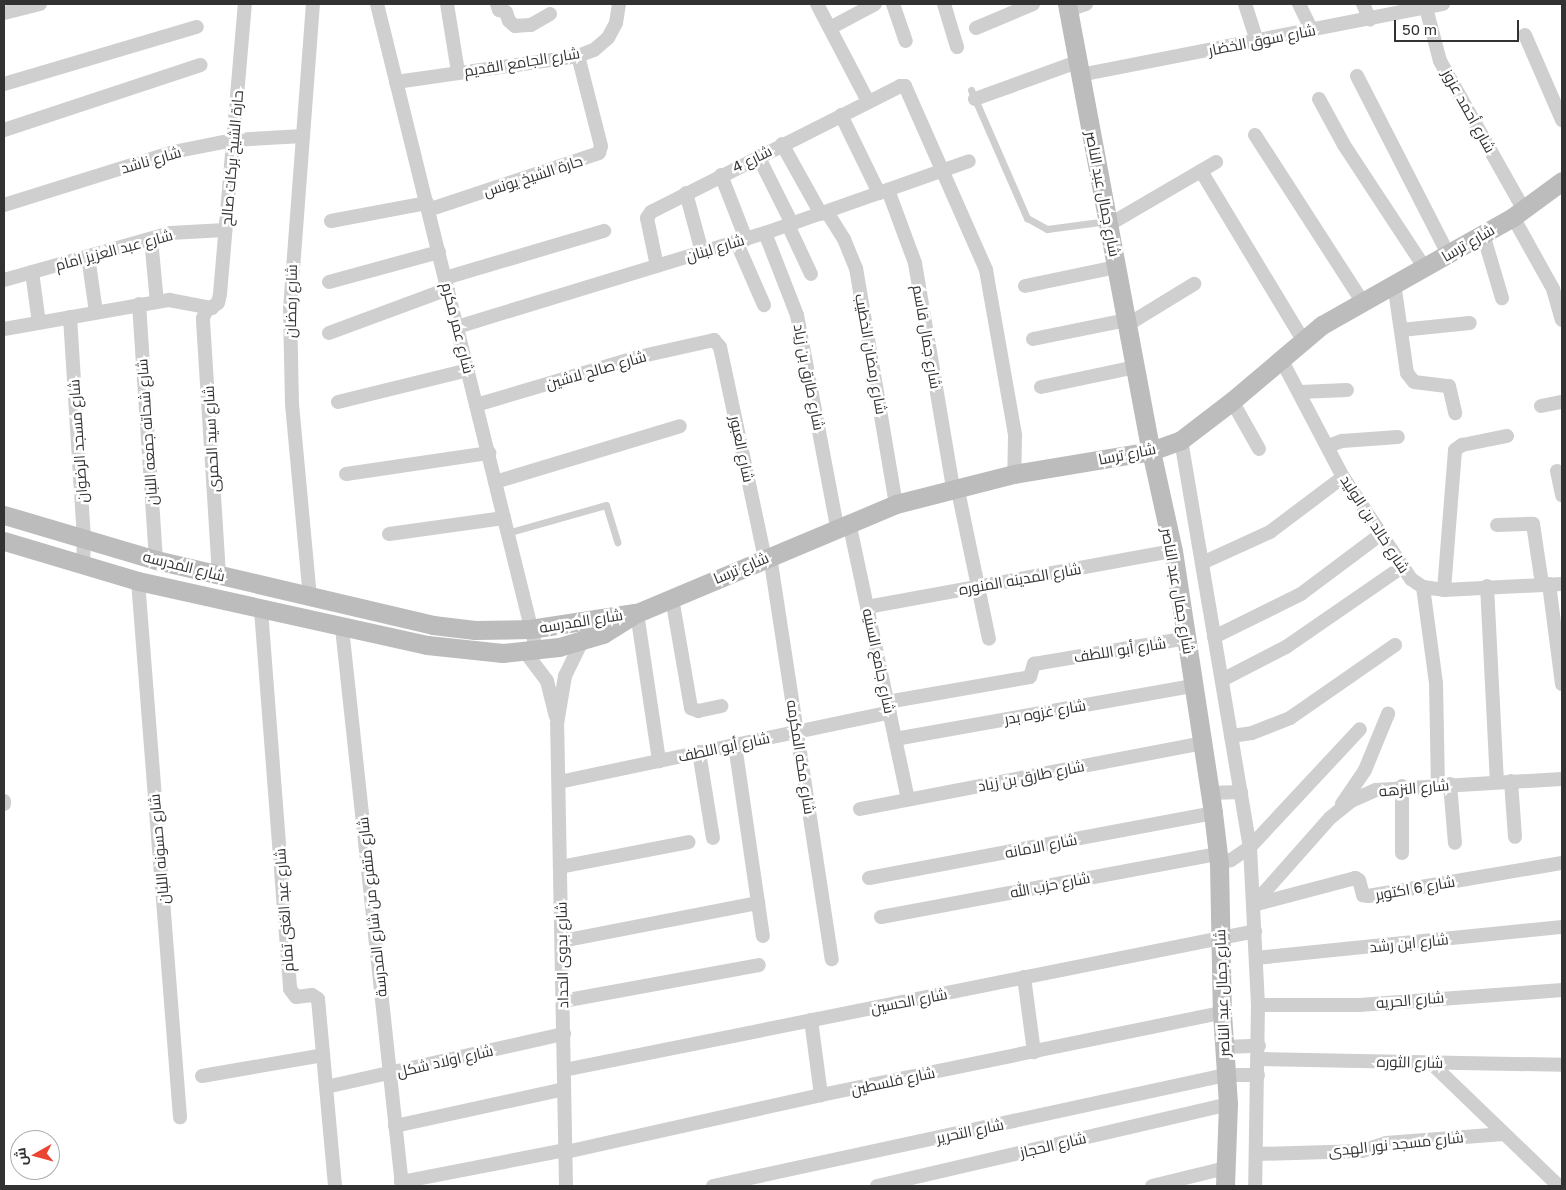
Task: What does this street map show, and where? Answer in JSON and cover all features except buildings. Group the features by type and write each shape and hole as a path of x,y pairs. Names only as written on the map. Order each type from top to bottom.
{"main road":[{"name":"شارع جمال عبد الناصر","path":"1067,7 1151,451 1173,551 1213,813 1219,858 1222,1013 1228,1104 1225,1177"},
{"name":"شارع ترسا","path":"637,613 843,524 896,504 955,487 1014,474 1151,451 1181,440 1232,401 1303,340 1362,300 1519,214 1562,181"},
{"name":"شارع المدرسه","path":"4,515 156,560 310,598 453,628 530,629 637,613"},
{"name":"شارع المدرسه","path":"4,541 138,581 342,628 452,650 532,652 582,641 603,634 637,613"}],"street":[{"path":"4,13 40,4"},
{"name":"حارة الشيخ بركات صالح","path":"212,308 218,303 220,294 244,4"},
{"name":"شارع رمضان","path":"310,598 290,354 292,264 313,4"},
{"name":"شارع عمر مكرم","path":"377,4 504,518 530,629 532,652"},
{"path":"447,4 458,72"},
{"path":"497,4 499,10 506,12 509,21 515,26 531,25 550,14"},
{"name":"شارع الجامع القديم","path":"396,82 578,56 594,50 608,38 616,23 619,4"},
{"path":"817,4 868,101"},
{"path":"830,28 875,4"},
{"path":"893,4 906,42"},
{"path":"944,4 957,47"},
{"path":"976,28 1033,4"},
{"path":"1067,7 1086,4"},
{"path":"1245,4 1257,41"},
{"path":"1299,4 1312,31"},
{"path":"1363,4 1370,20"},
{"name":"شارع سوق الخضار","path":"973,94 1079,68 1257,41 1370,20 1425,6 1443,4"},
{"name":"شارع أحمد عزوز","path":"1425,6 1433,44 1440,61 1519,214 1554,289 1562,320"},
{"path":"4,84 197,27"},
{"path":"1525,35 1562,120"},
{"name":"حارة الشيخ يونس","path":"427,207 599,153 601,146 578,56"},
{"path":"4,130 201,65"},
{"path":"1357,76 1448,254"},
{"name":"شارع 4","path":"657,266 648,214 868,101 905,86 943,170"},
{"path":"1319,99 1344,145 1424,267"},
{"name":"شارع جمال قاسم","path":"841,115 883,192 914,263 955,487 989,639"},
{"path":"1255,135 1362,300"},
{"name":"شارع ناشد","path":"4,205 173,152 233,140 303,136"},
{"name":"شارع رمضان الخطيب","path":"782,144 824,213 844,239 856,268 896,504"},
{"path":"758,156 812,274"},
{"name":"شارع لبنان","path":"458,327 741,240 824,213 969,161"},
{"path":"1109,222 1216,162"},
{"path":"943,170 986,270 1015,435 1014,474"},
{"path":"1200,171 1303,340"},
{"path":"721,175 764,305"},
{"path":"686,193 702,252"},
{"path":"330,221 427,207"},
{"name":"شارع عبد العزيز امام","path":"4,280 170,234 226,230"},
{"path":"329,333 446,284 604,231"},
{"name":"شارع طارق بن زياد","path":"765,232 797,315 843,524"},
{"path":"1483,234 1502,298"},
{"path":"151,239 157,302"},
{"path":"329,282 439,252"},
{"path":"88,256 96,312"},
{"path":"1025,286 1117,267"},
{"path":"32,272 39,323"},
{"path":"1033,340 1127,322 1194,284"},
{"path":"1394,284 1410,378 1414,382 1449,386 1455,413"},
{"path":"4,330 139,304 174,300 190,306 212,308"},
{"name":"شارع شحاته جمعه اللبان","path":"139,304 156,560"},
{"name":"شارع سيد الحمرى","path":"212,308 203,318 219,575"},
{"name":"شارع مسجد الرضوان","path":"70,317 84,538 83,565"},
{"path":"1401,330 1470,323"},
{"name":"شارع صالح لاشين","path":"476,405 638,357 711,340 716,342"},
{"name":"شارع العبور","path":"716,342 768,557"},
{"name":"شارع خالد بن الوليد","path":"1281,359 1343,477 1402,568 1423,587 1444,590 1487,586 1551,584"},
{"path":"1041,388 1135,368"},
{"path":"338,402 468,370"},
{"path":"1300,392 1347,390"},
{"path":"1232,401 1259,449"},
{"path":"1541,406 1562,402"},
{"path":"495,482 680,426"},
{"path":"1444,590 1455,450 1506,436"},
{"path":"1328,446 1342,441 1398,437"},
{"name":"شارع جمال عبد الناصر","path":"1181,440 1250,847 1259,1052 1255,1186"},
{"path":"346,474 488,453"},
{"path":"1557,471 1562,495"},
{"path":"1202,562 1270,532 1343,477"},
{"path":"388,534 504,518"},
{"name":"شارع جامع السنيه","path":"843,524 867,607 908,799"},
{"path":"1497,524 1533,524 1551,584 1562,684"},
{"path":"1214,637 1301,594 1380,535"},
{"name":"شارع المدينه المنوره","path":"867,607 1173,551"},
{"name":"شارع مكه المكرمه","path":"768,557 832,959"},
{"path":"1222,680 1286,647 1402,568"},
{"name":"شارع حسونه اللبان","path":"138,581 180,1117"},
{"path":"1487,586 1504,782 1515,838"},
{"path":"1423,587 1436,683 1444,784 1455,843"},
{"path":"672,598 691,708 698,711 721,706"},
{"name":"شارع عبد الغنى تمام","path":"261,610 290,989 296,997 312,995 318,999 335,1186"},
{"path":"637,613 658,761"},
{"name":"شارع متفرع من شارع المدرسة","path":"342,628 402,1184"},
{"name":"شارع أبو اللطف","path":"559,782 797,732 889,707 1030,678 1034,664 1187,638"},
{"name":"شارع بدوى الحداد","path":"566,1186 558,724 565,676 582,641"},
{"path":"1231,736 1252,733 1290,718 1395,645"},
{"name":"شارع بدوى الحداد","path":"532,652 547,681 558,724"},
{"name":"شارع غزوه بدر","path":"896,739 1194,686"},
{"path":"1330,818 1365,770 1388,714"},
{"name":"شارع حزب الله","path":"881,917 1219,858 1231,860 1250,847 1360,728"},
{"name":"شارع طارق بن زياد","path":"860,809 1203,742"},
{"path":"735,745 763,936"},
{"path":"699,752 713,838"},
{"name":"شارع النزهه","path":"1254,905 1330,818 1351,801 1376,790 1402,786 1562,779"},
{"path":"1402,786 1402,853"},
{"path":"1210,793 1241,792"},
{"name":"شارع الامانه","path":"870,878 1213,813"},
{"path":"560,867 689,842"},
{"name":"شارع 6 اكتوبر","path":"1254,905 1357,877 1361,893 1368,896 1562,863"},
{"path":"562,941 758,903"},
{"name":"شارع ابن رشد","path":"1256,958 1562,927"},
{"name":"شارع الحسين","path":"564,1070 1255,931"},
{"path":"563,1001 759,965"},
{"path":"1024,978 1034,1052"},
{"name":"شارع الحريه","path":"1258,1005 1359,1005 1562,990"},
{"name":"شارع فلسطين","path":"402,1184 566,1151 820,1095 1222,1013"},
{"path":"811,1020 820,1095"},
{"name":"شارع اولاد شكل","path":"326,1087 564,1034"},
{"name":"شارع الثوره","path":"1224,1046 1259,1052 1431,1063 1562,1065"},
{"path":"202,1076 323,1055"},
{"path":"1431,1063 1559,1186"},
{"name":"شارع التحرير","path":"713,1186 1226,1075 1258,1075"},
{"path":"395,1126 564,1089"},
{"name":"شارع الحجاز","path":"877,1186 1228,1104"},
{"name":"شارع مسجد نور الهدى","path":"1257,1154 1362,1151 1386,1143 1504,1134"},
{"path":"1152,1186 1225,1177"}],"lane":[{"path":"973,94 1027,218 1047,229 1109,222"},
{"path":"507,533 606,505 610,511 617,542"}]}
